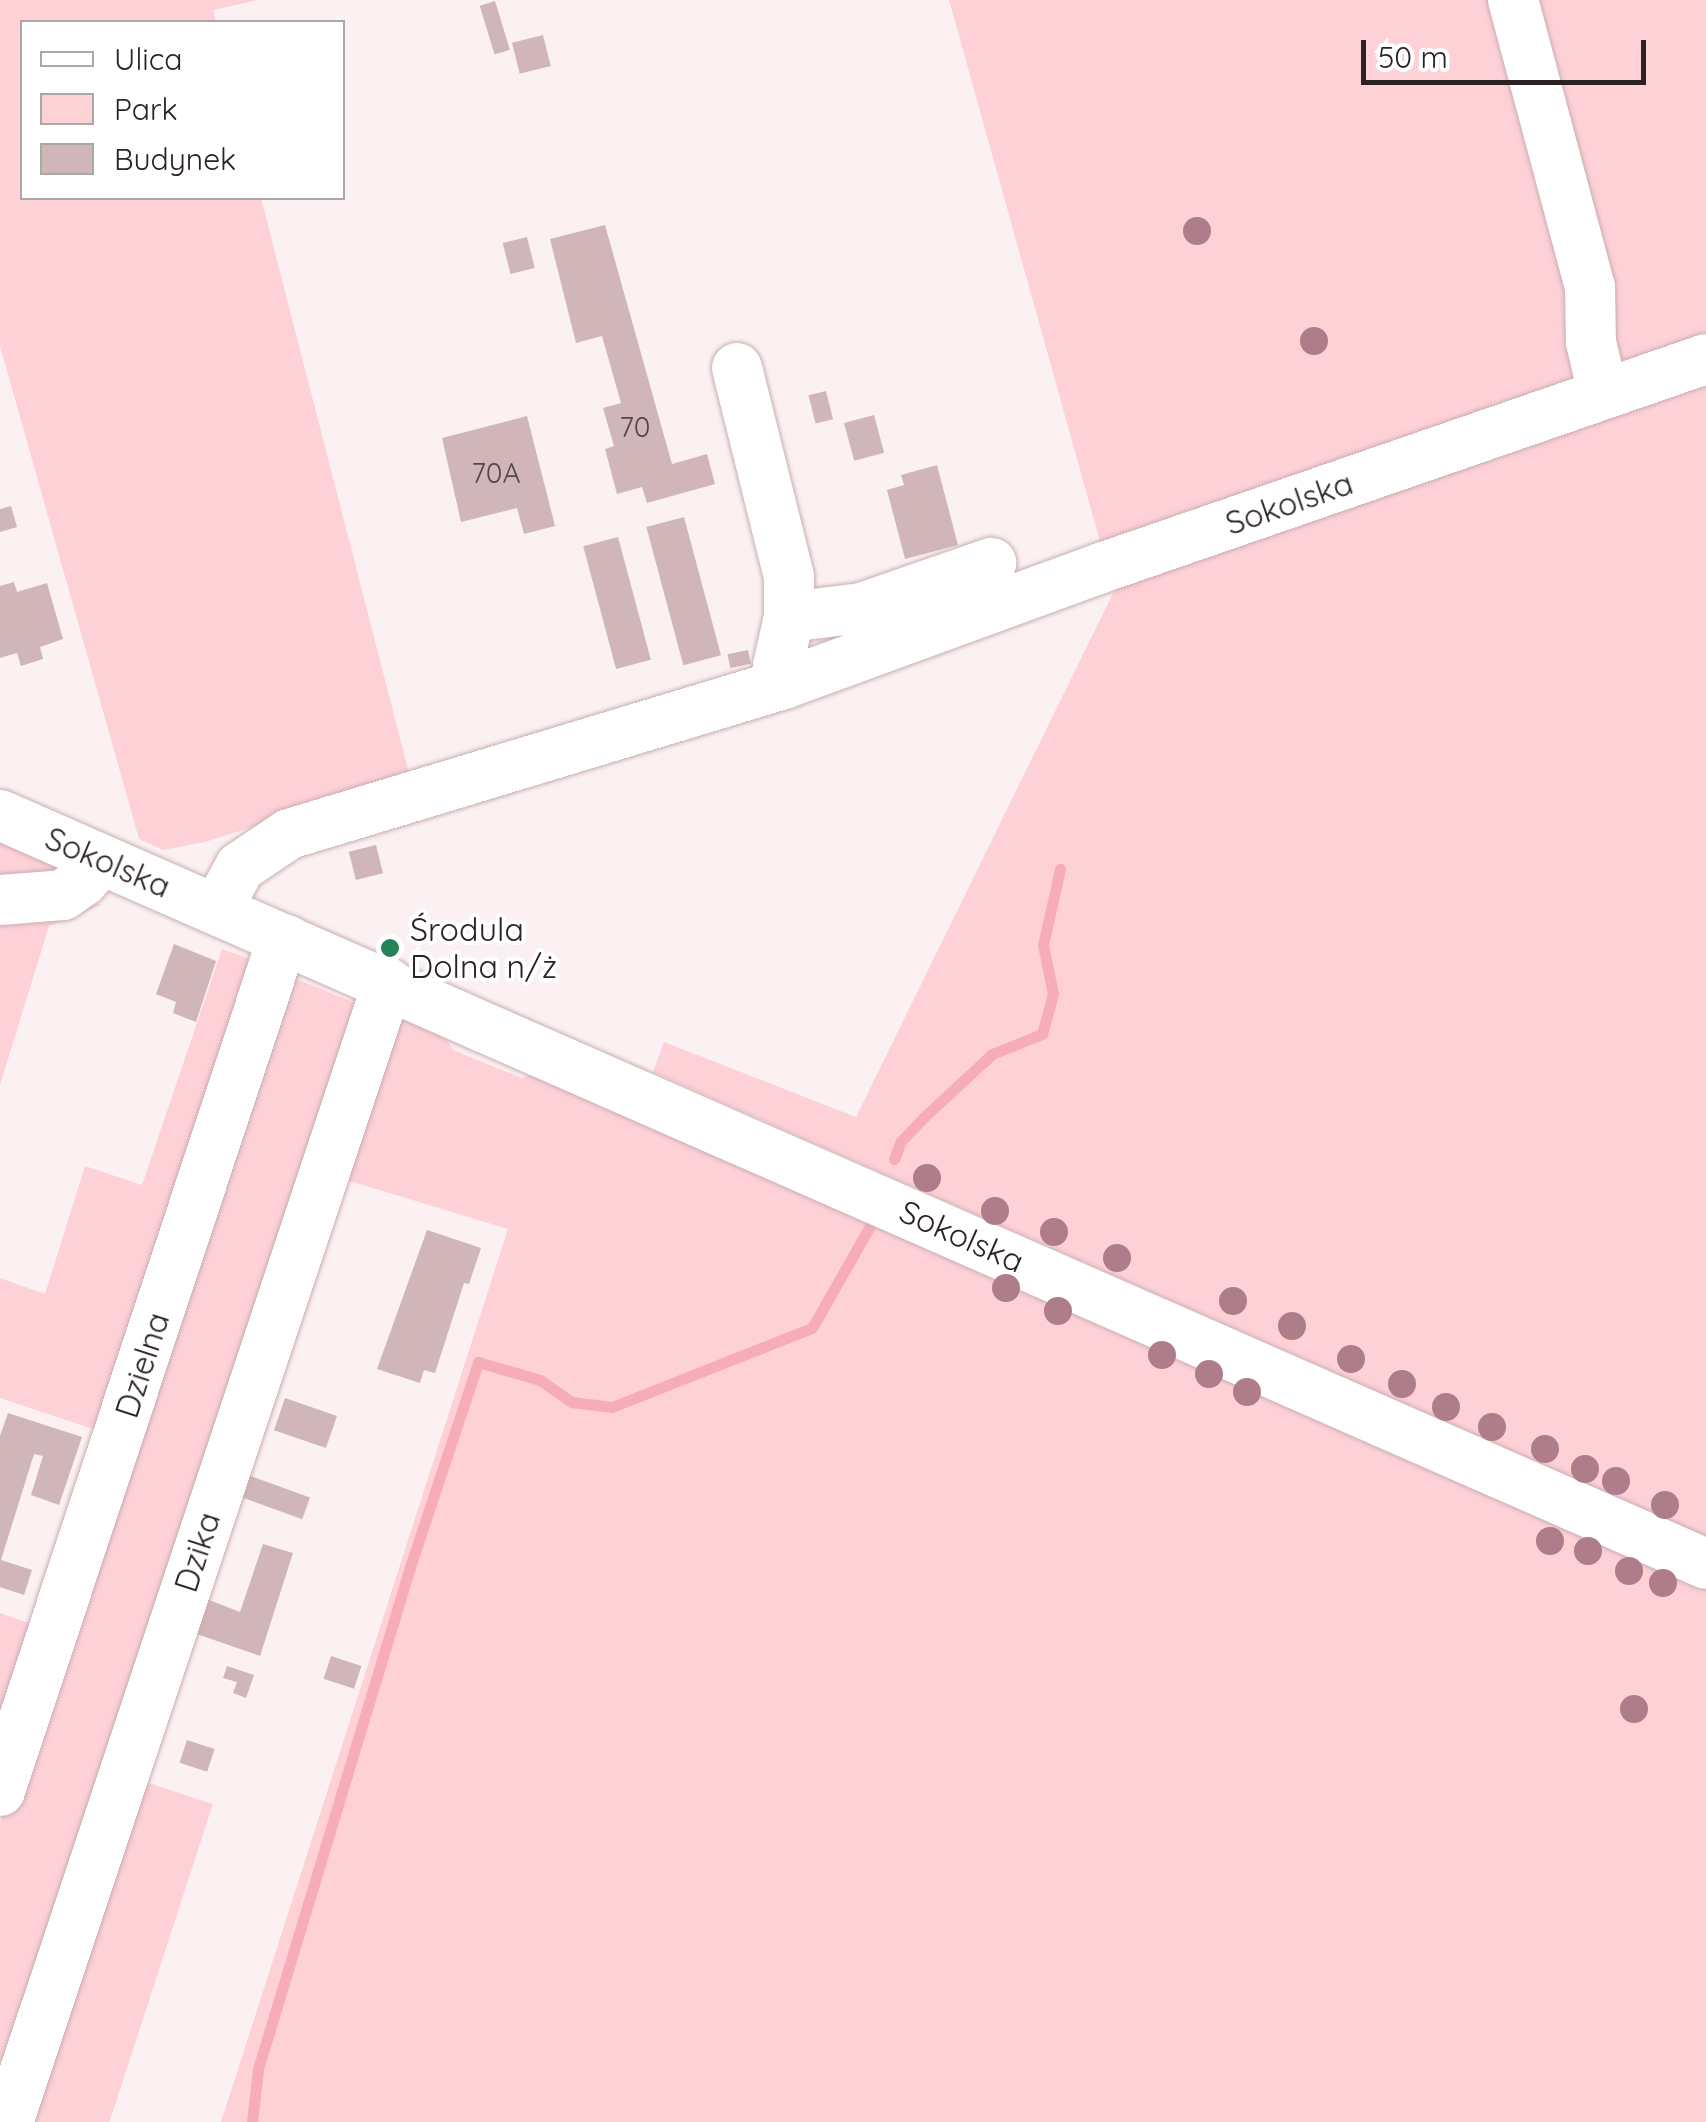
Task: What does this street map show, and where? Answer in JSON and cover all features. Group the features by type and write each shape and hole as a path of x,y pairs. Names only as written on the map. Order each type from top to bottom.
{"street":[{"path":"1513,0 1590,287 1591,342 1603,394"},
{"name":"Sokolska","path":"217,909 240,868 289,834 784,684 1101,568 1706,359"},
{"path":"736,368 789,576 789,617 778,666 784,684"},
{"path":"789,617 861,608 992,563"},
{"name":"Sokolska","path":"0,815 1706,1564"},
{"path":"0,900 64,895 83,882 100,860"},
{"name":"Dzielna","path":"0,1791 276,962 287,940"},
{"name":"Dzika","path":"8,2122 388,983"}],"green space":[{"path":"0,0 258,0 213,10 216,20 20,20 20,200 262,200 410,777 205,842 163,850 139,839 0,346"},
{"path":"949,0 1706,0 1706,1537 653,1072 664,1042 856,1117 1118,583 1101,545"},
{"path":"0,842 72,875 0,881"},
{"path":"102,904 49,926 0,1085 0,911"},
{"path":"222,949 259,962 105,1433 0,1398 0,1278 45,1294 85,1166 142,1185"},
{"path":"284,974 365,1007 0,2122 0,1823"},
{"path":"398,1014 443,1033 453,1050 522,1078 538,1072 1706,1587 1706,2122 221,2122 508,1229 333,1176"},
{"path":"0,1613 43,1628 0,1754"},
{"path":"133,1778 213,1804 110,2122 21,2122"}],"building":[{"path":"495,1 510,50 495,54 480,6"},
{"path":"543,35 551,66 520,74 512,43"},
{"path":"605,225 672,464 707,454 715,484 647,503 642,487 617,494 605,449 614,446 603,408 621,403 602,336 576,343 550,239"},
{"path":"527,237 535,268 510,274 503,243"},
{"path":"826,391 833,419 816,423 809,395"},
{"path":"874,415 884,453 854,461 844,423"},
{"path":"527,416 555,526 524,534 517,508 461,522 442,438"},
{"path":"937,465 958,545 905,559 887,490 904,485 901,475"},
{"path":"11,506 17,527 0,532 0,509"},
{"path":"684,517 721,655 683,665 646,527"},
{"path":"618,537 651,660 616,669 583,546"},
{"path":"14,582 17,592 47,583 63,639 40,647 43,659 21,666 17,653 0,658 0,586"},
{"path":"748,650 751,664 730,668 727,654"},
{"path":"376,845 383,873 356,880 349,852"},
{"path":"174,944 216,961 196,1022 173,1013 176,1002 156,994"},
{"path":"427,1230 481,1248 469,1284 464,1283 435,1373 424,1370 420,1383 377,1369"},
{"path":"285,1398 337,1416 326,1448 274,1430"},
{"path":"8,1413 82,1437 59,1505 31,1495 43,1456 34,1454 1,1560 32,1570 24,1595 0,1587 0,1436"},
{"path":"248,1475 310,1498 302,1519 240,1497"},
{"path":"263,1544 293,1553 260,1656 188,1631 199,1596 240,1612"},
{"path":"331,1656 361,1666 354,1689 324,1679"},
{"path":"227,1666 254,1675 246,1698 233,1693 237,1682 223,1678"},
{"path":"187,1740 215,1749 207,1772 180,1763"}],"waterway":[{"path":"894,1159 901,1141 992,1054 1042,1034 1053,994 1043,945 1060,869"},
{"path":"252,2122 258,2069 410,1567 478,1362 540,1380 572,1402 612,1407 812,1328 870,1226"}],"place":[{"name":"Środula Dolna n/ż","path":"390,948"}]}
